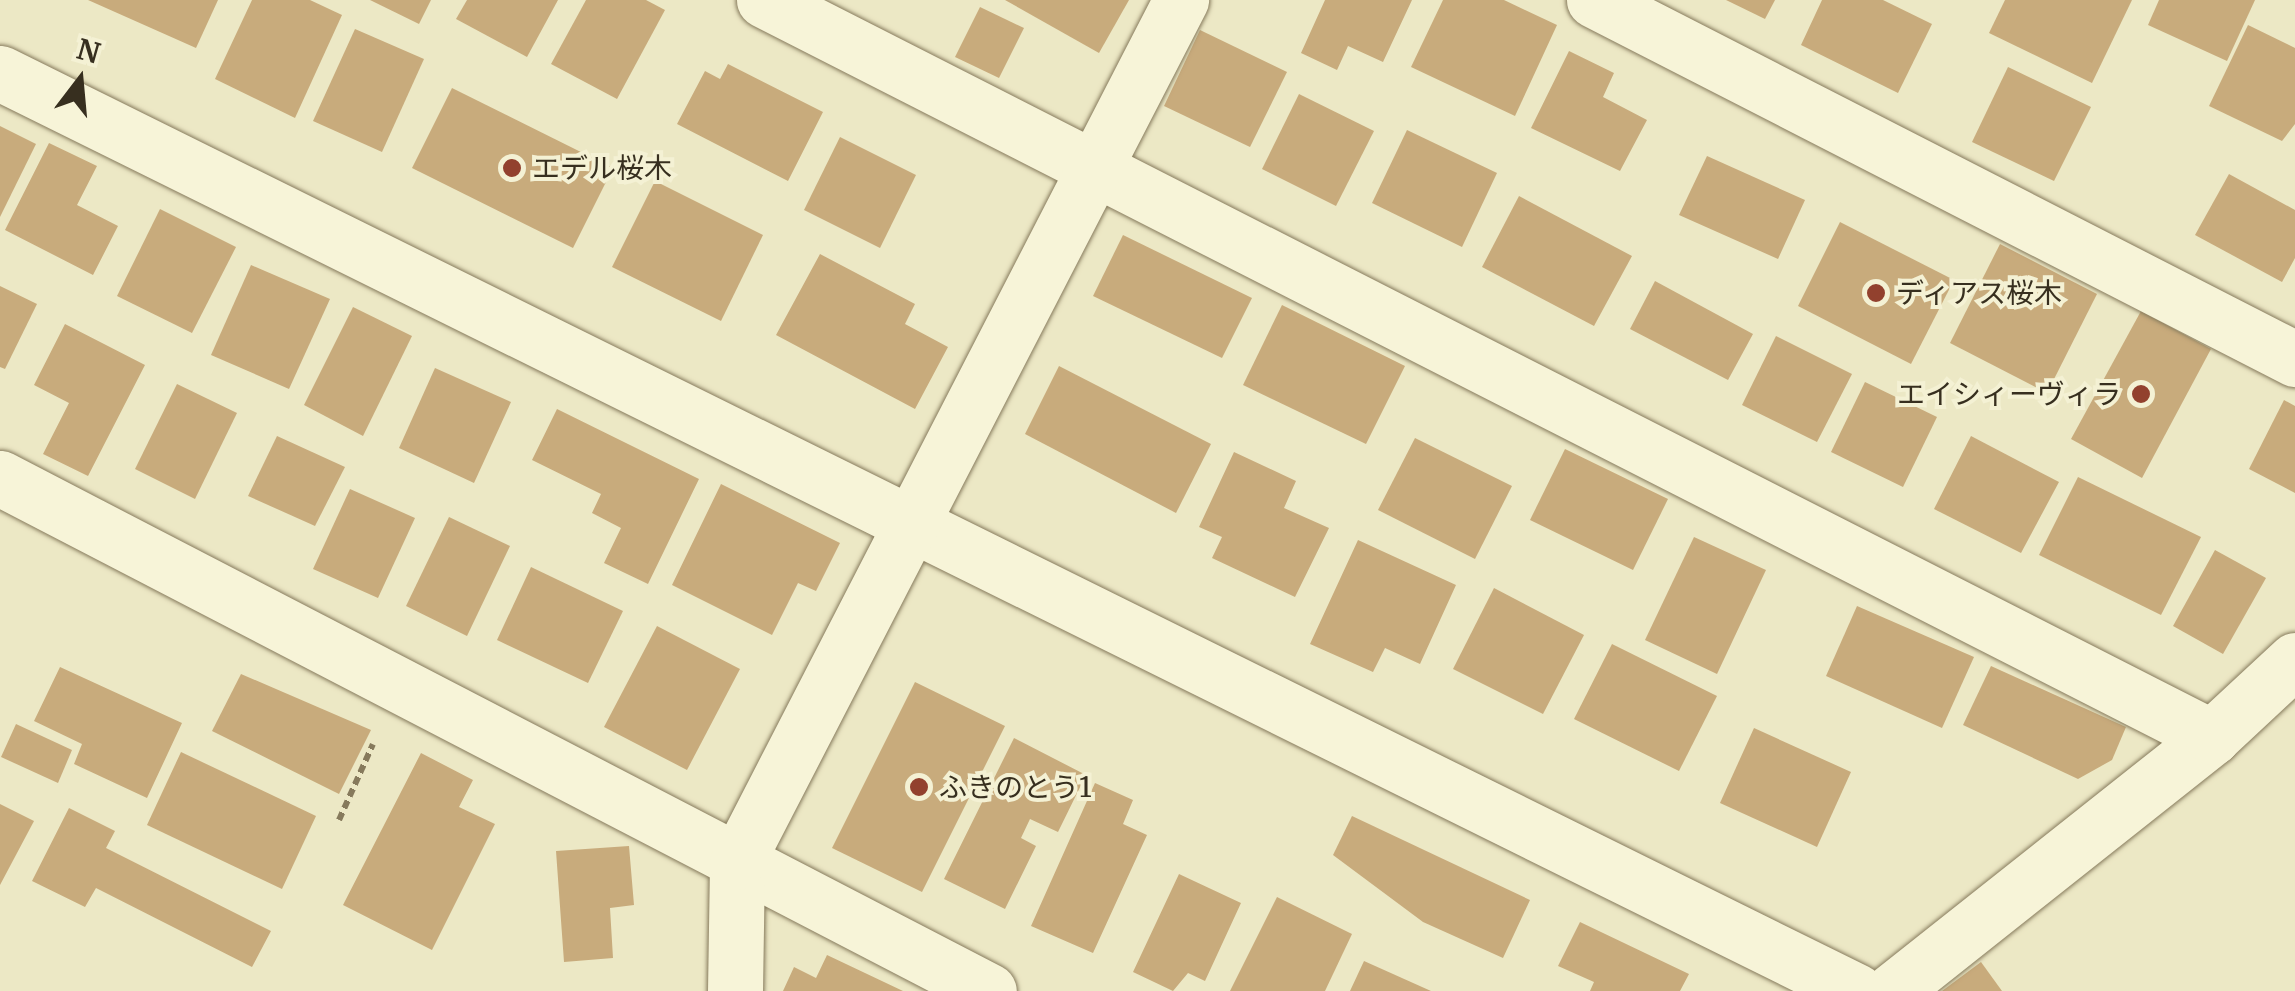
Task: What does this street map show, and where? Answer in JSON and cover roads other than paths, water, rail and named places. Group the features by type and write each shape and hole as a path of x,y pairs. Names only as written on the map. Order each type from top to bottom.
{"street":[{"path":"764,0 1099,166 2212,738"},
{"path":"735,991 737,862 906,526 1099,166 1181,0"},
{"path":"1594,0 2295,359"},
{"path":"0,73 906,526 1856,991"},
{"path":"0,478 989,991"},
{"path":"1892,991 2212,738 2295,660"}],"place":[{"name":"エデル桜木","path":"512,168"},
{"name":"ディアス桜木","path":"1876,293"},
{"name":"エイシィーヴィラ","path":"2141,394"},
{"name":"ふきのとう1","path":"919,787"}]}
